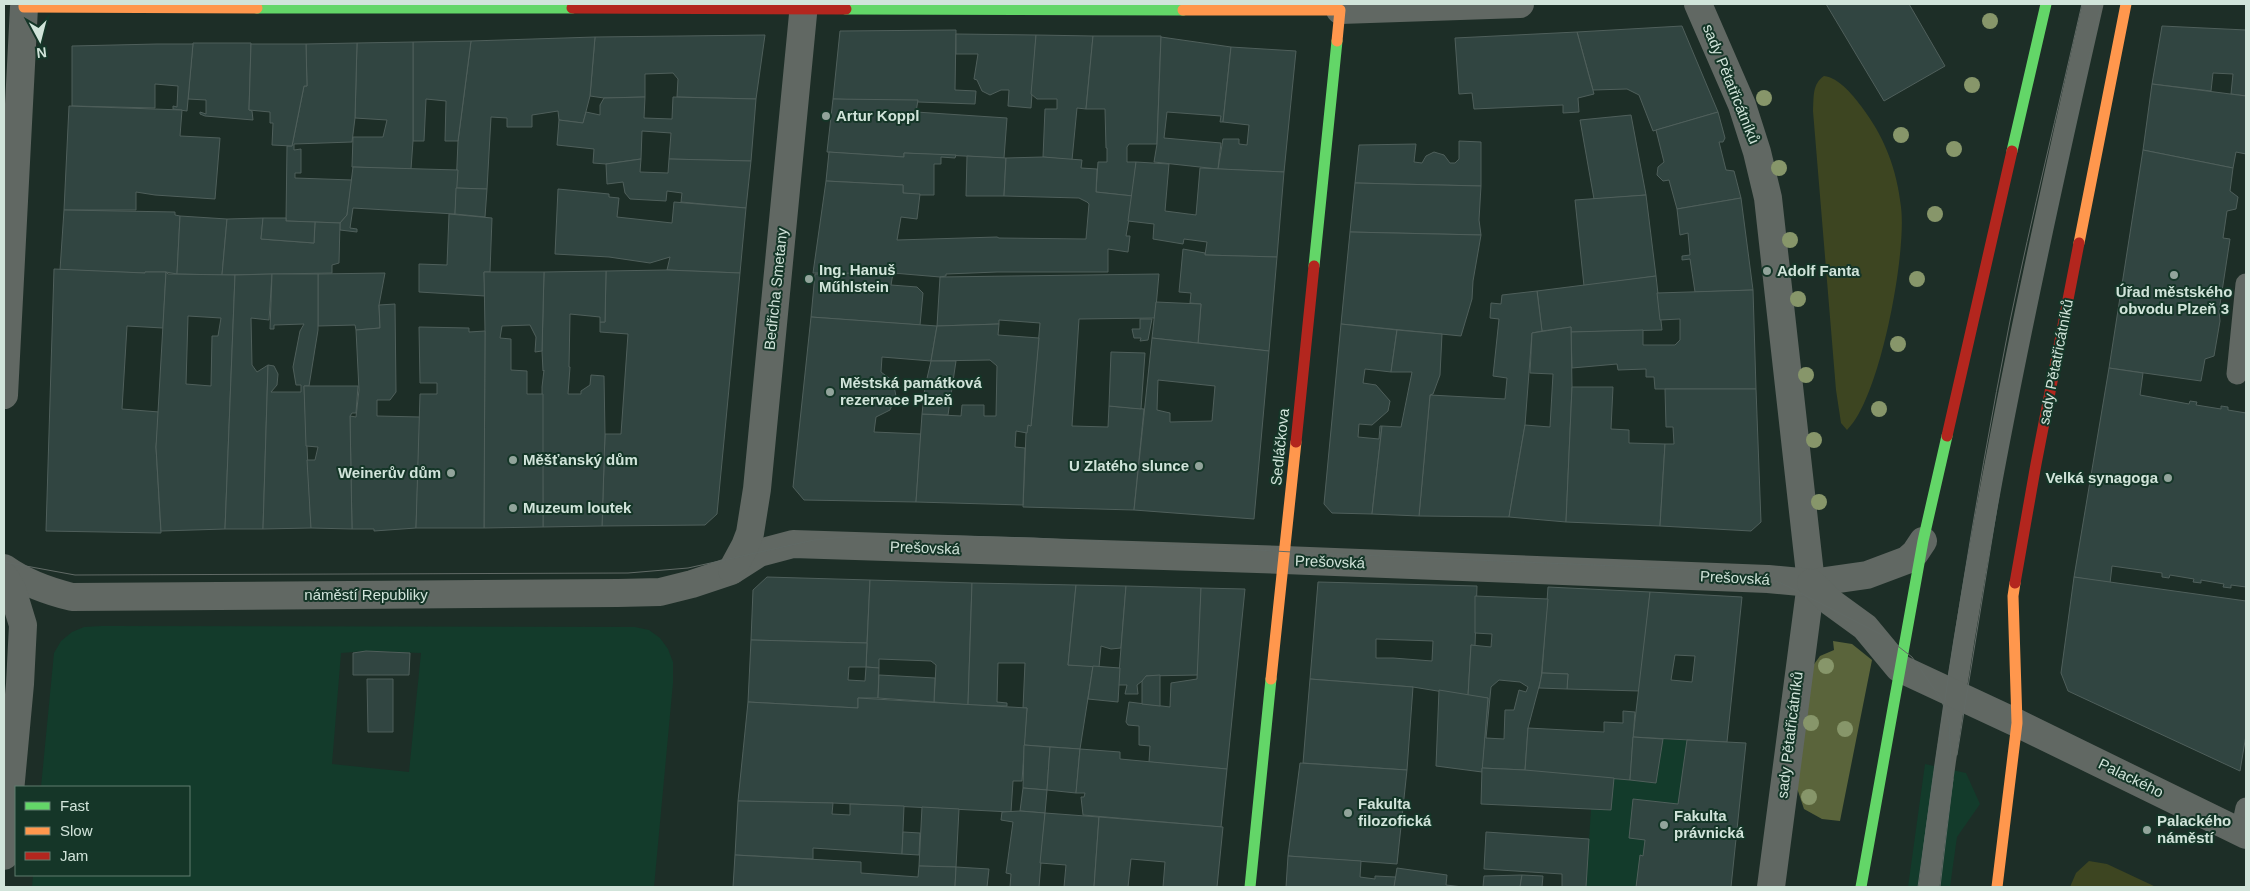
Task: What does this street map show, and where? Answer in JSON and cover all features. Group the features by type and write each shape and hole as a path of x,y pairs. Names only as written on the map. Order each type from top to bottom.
{"street":[{"path":"4,395 24,5 804,6 1340,10 1520,4"},
{"name":"sady Pětatřicátníků","path":"1698,4 1742,105 1757,152 1768,198 1811,583 1771,887"},
{"path":"1861,887 1923,541 2046,4"},
{"name":"sady Pětatřicátníků","path":"1998,887 2016,722 2013,596 2038,454 2126,4"},
{"name":"Bedřicha Smetany","path":"731,571 745,546 750,532 757,490 804,6"},
{"name":"Sedláčkova","path":"1250,887 1340,10"},
{"name":"Prešovská","path":"731,571 759,553 793,544 1284,560 1768,579 1811,583 1867,574 1900,563 1915,553 1923,541"},
{"name":"náměstí Republiky","path":"4,568 47,591 72,597 660,592 731,571"},
{"path":"4,576 12,588 23,625 20,684 4,856"},
{"path":"1811,583 1832,603 1866,626 1899,668 2016,722"},
{"name":"Palackého","path":"2016,722 2244,825"}],"lane":[{"path":"1928,887 1940,795 1988,496 2093,4"},
{"path":"2237,374 2246,284"}],"shaded area":[{"path":"1824,76 1840,83 1869,117 1883,141 1893,166 1901,207 1900,257 1889,324 1870,389 1859,413 1847,430 1841,423 1836,390 1813,111 1817,83"},
{"path":"102,626 635,627 649,630 660,638 668,649 673,662 673,683 654,887 32,887 33,876 190,876 190,786 41,786 54,653 61,641 72,632 84,627","holes":["367,651 421,653 409,772 332,764 341,653"]},
{"path":"1833,641 1852,644 1872,660 1840,821 1822,819 1804,809 1797,788 1812,667 1820,656 1834,650"},
{"name":"Fakulta právnická","path":"1663,739 1746,743 1731,887 1586,887 1591,809 1614,778 1656,783"},
{"path":"1925,764 1966,773 1980,804 1957,837 1950,887 1908,887"},
{"path":"2089,861 2107,864 2156,887 2070,887 2076,873"}],"building":[{"path":"1826,4 1909,4 1945,66 1884,101"},
{"path":"1682,26 1718,112 1653,131 1639,95 1627,89 1593,90 1577,32"},
{"path":"2162,26 2246,30 2246,96 2231,94 2233,74 2213,73 2211,91 2152,84"},
{"path":"956,30 955,90 976,91 975,104 833,99 840,31"},
{"path":"1577,32 1594,94 1578,98 1579,112 1563,113 1563,105 1474,109 1472,93 1459,94 1455,38"},
{"path":"956,34 1036,35 1031,108 1008,106 1009,90 1001,90 990,95 982,91 977,80 974,79 978,54 956,54"},
{"path":"765,35 756,99 677,97 678,79 673,73 645,74 645,97 604,98 590,96 595,37"},
{"path":"1036,35 1093,36 1086,109 1077,108 1072,160 1043,157 1045,109 1057,109 1057,99 1037,99 1031,94"},
{"path":"1093,36 1161,36 1157,144 1129,144 1127,147 1127,162 1136,162 1133,196 1096,192 1098,162 1107,162 1107,148 1105,109 1086,109"},
{"path":"595,37 590,96 583,123 559,120 558,111 532,115 532,127 507,127 507,118 491,117 487,189 456,188 458,141 471,41"},
{"path":"1161,37 1231,47 1223,122 1220,122 1221,116 1167,112 1164,138 1221,143 1218,169 1154,162 1157,144"},
{"path":"471,41 458,141 445,141 446,101 426,99 424,141 413,141 413,42"},
{"path":"413,42 413,141 411,169 352,167 353,137 383,137 387,120 355,118 357,43"},
{"path":"193,43 251,43 249,110 252,111 253,120 205,116 200,114 200,112 206,114 206,100 188,99"},
{"path":"357,43 355,118 352,142 294,144 294,150 301,149 301,173 295,173 295,178 352,180 347,215 340,223 286,221 287,146 292,146 304,86 307,86 306,44"},
{"path":"193,44 187,111 173,109 173,106 177,107 178,86 155,84 155,108 72,106 72,46"},
{"path":"251,44 306,44 307,86 304,86 292,146 272,145 273,123 270,123 270,112 249,110"},
{"path":"1231,47 1296,51 1284,172 1218,169 1223,139 1239,139 1239,144 1247,145 1249,125 1223,122"},
{"path":"2152,84 2246,96 2246,154 2236,152 2233,168 2143,150"},
{"path":"645,97 644,118 672,119 673,97 756,99 751,161 669,159 671,133 642,131 641,159 606,164 593,163 594,149 557,145 559,120 583,123 586,112 600,115 600,105 604,98"},
{"path":"833,99 918,100 916,112 1007,118 1004,158 904,153 904,157 827,152"},
{"path":"69,106 182,110 180,136 220,138 215,199 136,192 136,210 64,210"},
{"path":"1718,112 1725,138 1723,142 1719,142 1726,170 1734,171 1741,198 1677,209 1669,180 1663,181 1657,175 1658,167 1664,162 1656,130"},
{"path":"1631,115 1646,195 1594,199 1580,120"},
{"path":"1459,141 1481,142 1481,186 1355,183 1359,145 1416,144 1414,162 1422,163 1426,156 1434,152 1444,155 1450,163 1455,163 1459,159"},
{"name":"Úřad městského obvodu Plzeň 3","path":"2143,150 2233,168 2230,191 2238,197 2236,209 2227,211 2223,238 2230,239 2219,311 2220,321 2214,356 2205,359 2201,381 2109,368"},
{"path":"829,152 904,157 904,153 956,155 955,158 941,157 941,164 934,164 934,195 920,195 903,193 903,185 826,181"},
{"path":"967,156 1006,158 1004,196 966,196"},
{"path":"1043,157 1082,160 1081,168 1097,169 1096,192 1133,196 1126,236 1130,236 1128,252 1108,249 1108,272 997,272 946,274 946,276 940,277 893,273 813,273 826,181 903,185 903,193 920,194 917,219 901,217 897,240 997,237 1086,239 1089,204 1087,202 1079,198 1004,196 1006,158"},
{"path":"641,159 640,172 668,173 669,159 751,161 746,208 681,202 682,193 667,191 666,201 630,199 625,193 623,182 607,184 606,164"},
{"path":"1136,162 1169,164 1165,211 1196,215 1200,168 1284,172 1277,257 1205,255 1207,242 1184,239 1183,244 1153,239 1154,224 1128,221"},
{"path":"353,167 458,170 455,214 353,208 350,228 357,229 357,232 340,230 340,223 347,215"},
{"path":"1355,183 1481,186 1479,220 1481,235 1350,232"},
{"path":"456,188 487,189 485,217 455,214"},
{"path":"558,189 609,194 609,197 619,198 617,217 672,223 674,202 746,208 740,273 667,270 670,257 650,263 609,257 555,254"},
{"path":"1646,195 1656,276 1584,286 1575,200"},
{"path":"1741,198 1753,290 1695,292 1690,259 1682,260 1682,256 1690,255 1688,233 1680,235 1677,209"},
{"path":"64,210 175,212 175,215 180,216 177,274 166,272 60,270"},
{"path":"449,214 492,218 490,272 484,272 485,296 419,292 419,264 447,265"},
{"path":"180,216 227,219 222,275 177,274"},
{"path":"263,218 261,239 314,243 315,222 340,223 339,263 332,265 332,273 222,275 227,219"},
{"path":"263,218 286,218 286,221 315,222 314,243 261,239"},
{"path":"1350,232 1481,235 1473,281 1472,299 1461,336 1341,324"},
{"path":"1183,249 1205,253 1205,255 1277,257 1269,351 1198,343 1201,304 1190,303 1191,293 1179,292"},
{"path":"54,269 145,273 166,272 163,328 127,326 122,409 159,412 156,447 161,533 46,531"},
{"path":"667,270 740,273 717,514 705,525 602,526 605,434 621,434 628,334 600,332 600,322 605,322 606,271"},
{"path":"606,271 605,322 600,322 600,317 570,314 568,394 581,394 581,391 590,385 591,375 604,376 605,434 602,526 543,527 542,387 544,370 542,351 544,272"},
{"path":"166,272 168,274 235,275 225,529 161,531 156,447","holes":["188,316 221,318 218,336 212,336 211,386 186,384"]},
{"name":"Měšťanský dům","path":"484,272 544,272 542,351 535,352 536,337 530,325 502,326 500,338 511,339 511,370 527,371 527,394 543,394 543,527 484,528"},
{"path":"385,273 379,305 380,328 356,330 355,325 318,326 318,274"},
{"path":"893,273 891,285 917,287 923,293 920,325 811,317 815,274"},
{"path":"272,274 269,320 251,318 252,365 257,372 268,365 263,529 225,529 235,275"},
{"path":"272,274 318,274 318,330 309,386 304,386 311,528 263,529 268,365 274,366 278,374 277,385 271,392 301,392 301,385 296,385 293,367 300,331 304,324 274,325 274,329 270,329"},
{"path":"1159,274 1155,318 1079,319 1072,426 1108,427 1109,406 1144,409 1134,510 1023,507 1026,433 1028,425 1031,426 1040,323 999,320 999,324 937,326 940,277"},
{"path":"1656,276 1662,330 1571,332 1571,327 1542,331 1537,291"},
{"path":"1753,290 1756,389 1655,389 1654,377 1646,377 1646,369 1618,370 1617,364 1572,368 1571,332 1643,330 1643,345 1675,345 1680,340 1680,319 1660,320 1657,293"},
{"path":"1537,291 1542,331 1532,333 1525,425 1509,517 1419,516 1430,395 1505,399 1507,378 1493,376 1499,319 1490,318 1491,303 1501,304 1502,295"},
{"path":"1156,302 1201,304 1198,343 1152,338"},
{"path":"395,304 396,392 390,400 377,400 377,416 420,417 416,528 374,531 374,529 352,529 350,416 356,417 359,390 356,330 380,328 379,305"},
{"path":"811,317 937,326 931,361 882,357 881,372 893,381 896,396 890,410 876,417 874,432 921,434 916,502 804,500 793,487"},
{"path":"1140,319 1152,319 1148,340 1140,341 1141,338 1134,338 1132,329 1140,329"},
{"path":"999,324 998,335 1039,338 1031,426 1028,425 1027,433 1016,431 1015,447 1025,448 1023,505 916,502 922,414 961,416 962,405 984,405 984,416 996,416 997,366 990,360 931,361 937,326"},
{"path":"1341,324 1397,330 1391,372 1365,369 1363,383 1376,385 1390,401 1388,411 1372,425 1359,424 1358,437 1379,439 1380,426 1382,426 1372,514 1332,513 1324,504"},
{"name":"Weinerův dům","path":"419,327 469,328 469,332 485,331 484,528 416,528 420,394 437,394 437,383 420,383"},
{"path":"1571,327 1572,387 1566,522 1509,517 1525,425 1550,427 1553,374 1530,373 1532,333"},
{"path":"1397,330 1442,334 1440,375 1433,394 1430,395 1419,516 1372,514 1382,426 1401,427 1412,372 1391,372"},
{"name":"U Zlatého slunce","path":"1152,338 1269,351 1254,519 1134,510","holes":["1158,380 1215,386 1212,421 1170,422 1170,413 1157,410"]},
{"path":"1111,352 1145,353 1141,409 1109,406"},
{"path":"931,361 956,361 948,415 922,414 925,387"},
{"name":"Velká synagoga","path":"2109,368 2143,373 2140,395 2189,404 2190,401 2197,402 2196,405 2221,409 2221,406 2228,407 2228,410 2246,413 2246,587 2231,585 2231,588 2223,587 2224,584 2201,580 2201,583 2193,582 2194,579 2170,575 2169,578 2162,577 2162,573 2112,566 2110,583 2074,577"},
{"path":"304,386 358,386 356,413 352,413 350,416 352,529 311,528 307,460 315,460 318,447 306,446"},
{"path":"1572,387 1613,387 1611,429 1629,430 1629,443 1665,444 1660,526 1566,522"},
{"path":"1665,389 1756,389 1761,522 1751,531 1660,526 1665,444 1674,444 1673,427 1666,427"},
{"path":"767,577 870,580 867,643 751,640 753,590"},
{"path":"2074,577 2246,601 2246,735 2240,771 2068,691 2061,673"},
{"path":"870,580 972,583 968,705 934,702 936,665 931,661 879,659 879,668 866,667"},
{"path":"1318,582 1477,586 1475,646 1471,645 1468,696 1413,687 1310,679","holes":["1376,639 1433,641 1432,661 1376,658"]},
{"path":"972,583 1076,585 1068,665 1093,666 1080,749 1024,745 1027,708 1023,708 1025,663 998,663 997,702 1007,703 1007,706 968,705"},
{"path":"1076,585 1126,586 1121,648 1111,649 1101,646 1099,667 1068,665"},
{"path":"1126,586 1201,588 1198,675 1146,676 1137,685 1138,694 1125,694 1127,685 1118,685"},
{"path":"1548,587 1650,592 1640,691 1567,689 1568,674 1542,673"},
{"path":"1201,588 1245,589 1227,769 1149,762 1150,746 1139,745 1139,726 1128,725 1126,722 1129,702 1170,707 1171,683 1197,679"},
{"path":"1650,592 1742,597 1727,742 1633,737","holes":["1675,655 1695,656 1692,682 1671,680"]},
{"path":"1475,596 1548,599 1541,679 1528,728 1525,770 1482,768 1488,698 1468,696 1471,645 1491,647 1492,634 1475,633","holes":["1499,680 1520,682 1528,687 1526,692 1519,690 1514,710 1505,710 1504,739 1486,738 1491,687"]},
{"path":"751,640 867,643 866,667 879,668 878,698 858,698 858,708 748,702","holes":["849,667 866,667 865,681 848,680"]},
{"path":"366,651 410,653 409,675 353,675 353,653"},
{"path":"1093,666 1120,668 1118,702 1088,699"},
{"path":"1542,673 1568,674 1567,689 1539,688"},
{"path":"879,675 935,678 934,702 878,698"},
{"path":"1160,675 1160,706 1142,704 1142,681 1146,676"},
{"path":"367,679 393,679 393,732 368,732"},
{"path":"1310,679 1413,687 1407,770 1303,763"},
{"path":"1439,690 1488,698 1482,772 1436,766"},
{"path":"858,698 1027,708 1022,781 1013,781 1011,812 833,803 738,801 748,702 858,708"},
{"path":"1623,711 1635,712 1630,780 1525,771 1528,728 1604,732 1604,722 1623,723"},
{"path":"1633,737 1663,739 1656,783 1630,780"},
{"name":"Fakulta právnická","path":"1687,740 1746,743 1731,887 1636,887 1640,855 1643,856 1645,840 1629,838 1633,799 1678,804"},
{"path":"1024,745 1050,747 1047,790 1023,788"},
{"path":"1050,747 1080,749 1076,793 1047,790"},
{"path":"1080,749 1120,752 1120,759 1227,769 1221,827 1083,815 1081,797 1084,797 1085,793 1076,793"},
{"name":"Fakulta filozofická","path":"1300,763 1407,770 1397,864 1288,856"},
{"path":"1482,768 1614,778 1611,810 1481,804"},
{"path":"1023,788 1047,790 1045,813 1020,811"},
{"path":"738,801 833,803 832,814 850,815 850,804 904,806 902,854 813,848 813,859 735,855"},
{"path":"922,807 959,809 956,867 919,866"},
{"path":"1002,812 1045,813 1039,887 1010,887 1011,874 1006,873 1013,822 1001,820"},
{"path":"1045,813 1099,817 1094,887 1064,887 1066,865 1040,863"},
{"path":"1099,817 1223,827 1217,887 1163,887 1165,862 1131,859 1128,887 1094,887"},
{"path":"903,832 920,833 919,855 902,854"},
{"path":"1486,832 1589,839 1586,887 1562,887 1562,874 1484,869"},
{"path":"735,855 861,862 861,873 918,877 919,866 956,867 955,887 733,887"},
{"path":"1288,856 1361,861 1360,877 1375,879 1375,876 1396,877 1394,887 1286,887"},
{"path":"956,867 989,869 987,887 955,887"},
{"path":"1397,868 1447,875 1446,885 1463,887 1394,887"},
{"path":"1522,875 1520,887 1483,887 1484,876"},
{"path":"1522,875 1543,876 1542,887 1520,887"}],"tram line":[{"path":"1918,887 1960,604 1996,392 2027,242 2082,4"},
{"path":"1957,755 2005,458 2031,327 2101,4"},
{"path":"4,562 75,575 628,573 688,568 814,540 875,534 1034,538 1311,553 1710,570 1764,577 1783,584 1886,637 1912,657 1941,699 1949,721 1952,786"},
{"path":"1940,887 1953,779"}],"traffic: fast":[{"path":"2012,151 2046,4"},
{"path":"257,8 572,8"},
{"path":"846,9 1183,10"},
{"path":"1314,266 1337,41"},
{"path":"1861,887 1923,541 1947,436"},
{"path":"1250,887 1271,679"}],"traffic: slow":[{"path":"24,4 24,7 257,8"},
{"path":"2079,243 2126,4"},
{"path":"1183,10 1340,10 1337,41"},
{"path":"1271,679 1296,442"},
{"path":"1997,887 2017,723 2013,596 2015,583"}],"traffic: jam":[{"path":"572,8 846,9"},
{"path":"1947,436 2012,151"},
{"path":"2015,583 2079,243"},
{"path":"1296,442 1314,266"}],"place":[{"name":"Artur Koppl","path":"826,116"},
{"name":"Adolf Fanta","path":"1767,271"},
{"name":"Úřad městského obvodu Plzeň 3","path":"2174,275"},
{"name":"Ing. Hanuš Műhlstein","path":"809,279"},
{"name":"Městská památková rezervace Plzeň","path":"830,392"},
{"name":"Měšťanský dům","path":"513,460"},
{"name":"U Zlatého slunce","path":"1199,466"},
{"name":"Weinerův dům","path":"451,473"},
{"name":"Velká synagoga","path":"2168,478"},
{"name":"Muzeum loutek","path":"513,508"},
{"name":"Fakulta filozofická","path":"1348,813"},
{"name":"Fakulta právnická","path":"1664,825"},
{"name":"Palackého náměstí","path":"2147,830"}]}
